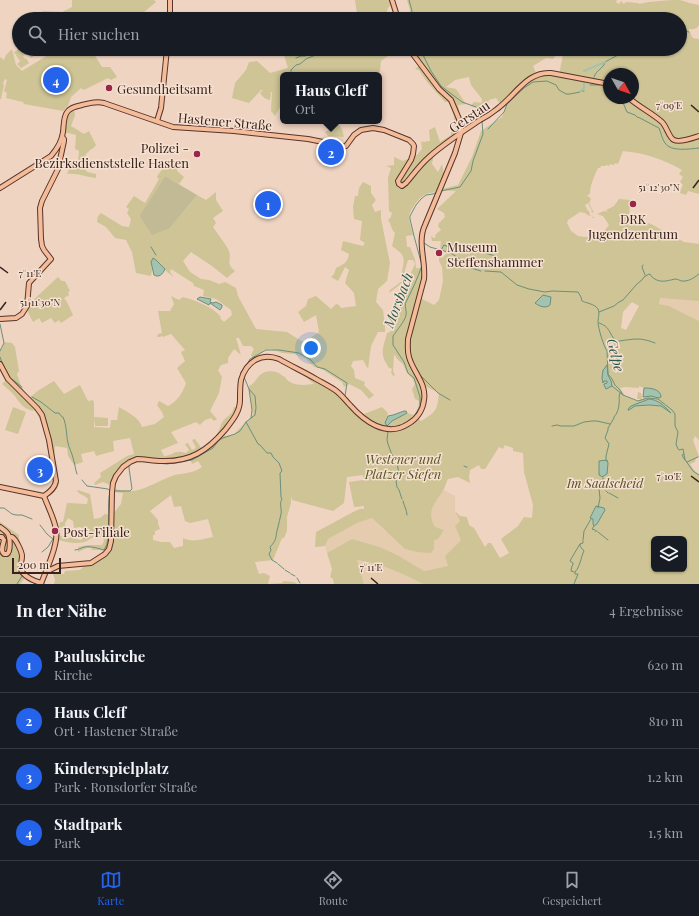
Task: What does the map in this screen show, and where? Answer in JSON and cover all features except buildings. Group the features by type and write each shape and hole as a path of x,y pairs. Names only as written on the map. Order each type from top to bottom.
{"main road":[{"path":"170,0 170,12"},
{"path":"392,0 396,12"},
{"path":"157,121 161,108 167,56"},
{"path":"46,570 60,566 89,564 107,551 111,541 112,486 120,470 133,460 176,461 189,458 204,451 220,436 234,417 239,408 241,382 244,373 251,363 257,359 272,357 279,359 335,389 360,416 372,424 387,430 394,430 405,426 418,415 423,406 425,392 410,360 408,339 424,279 425,271 421,242 423,229 455,153 461,133 461,127 451,100 439,89 414,56"},
{"name":"Gerstau","path":"427,159 466,129 501,106 520,86 535,76 547,72 603,83"},
{"name":"Hastener Straße","path":"62,138 66,112 71,108 92,102 99,102 174,127 234,131 308,139 342,147 347,145 354,135 361,130 372,128 384,130 409,140 414,146 411,160 398,180 398,183 401,186 406,184 427,159"},
{"path":"636,104 660,121 666,127 672,138 676,141 699,136"},
{"path":"461,127 466,129"},
{"path":"0,188 48,158 57,149 62,138"},
{"path":"0,319 14,318 22,314 27,304 28,283 51,259 42,246 40,208 58,169 64,141 64,138 62,138"},
{"path":"0,364 8,379 37,408 43,417 49,440 56,481 52,489 44,496"},
{"path":"0,487 44,496"},
{"path":"9,537 14,539 21,552 22,556 20,568 22,572 30,579 41,584 53,551 56,532 56,527 44,496"},
{"path":"0,527 5,530 9,537 10,550 8,553 3,554 2,551 4,540 0,536"}],"shaded area":[{"path":"165,176 197,195 170,228 152,235 140,216"},
{"path":"153,258 165,269 159,276 154,275 151,262"},
{"path":"543,295 551,297 550,305 546,307 542,307 535,303"},
{"path":"200,297 211,299 210,302 216,302 222,305 222,307 220,310 210,303 209,305 197,299"},
{"path":"660,298 699,300 699,321 669,306 659,304"},
{"path":"607,365 608,375 612,386 606,389 604,384 607,383 607,381 604,381 603,383 602,378 603,370"},
{"path":"644,388 659,392 661,397 643,397"},
{"path":"649,399 659,402 671,413 661,406 649,405 635,406 628,410 631,406"},
{"path":"404,411 407,413 392,421 387,426 385,423 388,416"},
{"path":"607,460 607,474 602,477 599,475 599,461"},
{"path":"444,490 455,496 455,511 460,521 461,540 445,556 448,566 424,571 380,547 352,539 327,553 325,546 328,539 357,523 372,518 386,532 434,540 435,527 430,520 432,506"},
{"path":"596,506 604,508 605,510 597,524 594,526 593,519 590,518"},
{"path":"356,560 378,564 423,584 364,584"}],"green space":[{"path":"72,0 154,0 156,2 144,12 62,12 72,7"},
{"path":"355,0 391,0 392,4 388,8 387,12 357,12"},
{"path":"407,0 617,0 616,2 619,4 621,1 624,4 626,2 639,4 680,0 699,5 699,25 695,29 689,29 689,31 693,38 699,39 699,194 688,191 686,195 680,193 683,185 680,182 683,177 679,174 682,170 654,157 623,151 618,164 610,164 609,166 606,165 598,168 591,184 590,194 587,195 591,199 589,203 594,213 591,212 592,211 588,203 585,205 590,215 593,217 580,212 568,220 567,223 571,231 578,236 593,238 602,234 609,225 603,216 597,214 604,211 608,212 606,210 614,206 619,199 630,200 629,218 651,224 684,242 699,244 699,301 660,298 659,304 669,306 699,321 699,440 695,436 693,440 699,457 696,458 695,462 690,464 699,475 699,584 423,584 378,564 357,560 364,584 334,584 333,579 330,577 332,569 327,553 352,539 380,547 424,571 448,566 445,556 461,540 455,526 460,521 455,511 460,516 467,517 469,525 474,528 485,547 488,543 491,543 500,558 509,553 501,539 518,526 524,517 532,518 533,505 524,472 523,453 513,451 513,448 505,445 503,449 499,447 485,469 481,469 479,465 470,470 470,483 458,477 448,479 431,512 432,522 435,527 444,530 438,539 434,540 434,549 431,553 405,549 372,518 357,523 328,539 325,546 315,547 316,532 355,511 364,509 364,506 354,507 349,482 363,480 363,475 347,477 344,503 333,511 292,500 291,496 291,503 287,517 287,531 284,538 282,538 273,560 255,562 259,574 264,573 270,576 268,584 54,584 55,580 53,574 64,574 65,571 80,570 85,565 106,554 101,550 92,550 91,548 78,552 78,547 102,545 104,541 103,538 96,536 80,543 58,540 58,535 81,540 86,535 85,530 80,527 74,528 73,521 68,518 65,523 65,528 59,527 60,522 63,522 67,503 87,504 88,499 78,492 78,490 90,494 94,519 100,518 105,514 112,515 121,504 123,493 114,492 114,489 131,491 139,490 175,475 193,472 202,467 198,461 192,464 190,457 171,460 138,458 119,471 110,485 103,482 95,485 94,483 101,477 100,473 127,456 134,454 130,438 113,441 114,451 96,456 94,451 81,454 83,462 74,465 68,456 67,448 55,446 54,462 50,454 43,426 36,411 23,406 2,384 7,379 0,361 0,350 3,347 4,342 12,343 15,347 19,371 17,374 21,386 29,398 54,381 64,394 80,385 88,401 93,400 94,403 94,427 110,428 111,420 117,420 119,407 136,418 142,427 155,424 164,417 157,405 159,401 168,406 174,402 183,390 186,383 177,368 185,361 181,352 185,350 171,334 163,337 157,337 158,334 162,333 158,311 170,311 174,304 171,296 179,300 183,297 204,304 217,313 224,322 232,315 231,310 216,299 203,296 204,290 194,286 193,283 171,269 170,272 174,277 167,272 160,263 151,262 151,276 136,273 132,252 126,240 115,238 106,227 97,222 98,216 101,213 122,226 129,227 131,219 127,213 129,209 126,207 134,196 145,203 159,179 157,177 158,175 169,160 173,162 176,164 177,171 184,177 179,184 165,176 144,209 170,228 197,195 206,200 216,192 216,200 223,211 213,218 216,223 213,227 228,249 230,254 229,263 235,271 227,278 191,252 183,261 190,272 201,279 219,284 225,282 236,288 238,296 256,329 287,332 304,342 319,332 316,315 304,322 298,312 306,306 308,299 316,296 331,309 336,304 341,308 356,306 354,293 345,283 349,270 345,267 338,281 331,277 336,268 345,263 348,259 349,254 341,250 343,241 363,246 365,243 360,240 362,221 354,219 353,207 355,196 358,196 359,188 363,182 371,186 371,193 376,200 372,205 375,212 381,210 381,219 390,263 387,281 378,289 376,302 383,310 385,332 378,332 371,346 368,369 363,360 353,361 351,366 354,370 355,378 365,382 364,385 374,395 369,399 361,390 349,384 344,387 342,382 320,368 314,367 306,359 294,354 282,353 271,349 264,350 258,356 253,358 251,355 254,349 251,346 243,346 239,338 236,338 241,355 234,349 228,358 228,363 221,365 218,370 222,377 219,393 210,411 217,419 214,421 211,418 205,420 200,425 196,422 171,432 178,443 161,450 164,456 176,452 186,453 189,450 185,444 188,443 192,450 196,448 192,440 195,439 202,449 214,438 220,429 222,422 231,414 234,407 237,407 233,417 221,431 226,436 234,434 253,415 249,386 267,371 279,373 295,384 314,384 302,374 306,374 334,390 359,416 382,407 388,413 385,423 389,424 407,413 414,415 418,409 419,401 415,399 412,389 415,384 413,379 407,373 403,364 394,354 393,371 395,375 393,376 391,372 392,370 386,363 383,355 383,347 387,333 390,332 398,321 397,317 393,315 396,304 399,304 402,298 400,287 405,284 409,287 409,284 415,279 414,277 409,277 415,264 413,260 408,260 403,277 407,279 389,293 390,290 402,281 401,275 404,261 399,251 392,246 395,233 392,230 388,220 392,213 389,211 388,178 391,168 386,166 394,165 394,157 403,161 417,155 422,149 421,142 430,141 429,130 435,127 440,142 451,135 451,128 454,129 454,115 452,108 448,102 445,102 427,82 419,70 415,69 419,66 447,98 453,107 460,125 459,133 434,153 432,164 438,172 442,164 444,175 438,187 442,189 458,185 472,157 481,131 502,117 508,101 501,105 496,98 489,100 487,106 491,112 489,114 485,109 471,106 474,102 482,103 482,99 471,85 469,77 455,80 446,87 456,89 466,104 458,105 460,119 452,100 441,90 415,56 556,56 553,59 546,58 533,66 537,75 545,73 559,75 563,56 687,56 687,12 410,12","holes":["438,190 456,191 437,209 444,213 445,217 439,223 438,226 441,230 436,234 436,237 434,238 431,236 432,241 441,241 440,250 447,253 442,258 439,257 442,267 443,281 439,300 434,305 418,297 423,269 416,268 415,260 410,247 407,247 406,236 413,235 409,216 413,207 424,195","632,302 639,306 626,330 621,328 623,312","639,386 644,388 643,399 641,393 638,392 637,399 641,399 637,401 625,396 620,388 639,388","427,387 439,393 435,410 421,421 416,417 422,404 423,390","171,495 174,507 181,506 185,521 190,523 208,519 213,537 201,540 183,538 183,546 174,548 170,542 153,540 155,531 160,529 158,520 150,511"]},
{"path":"12,49 12,56 14,56 16,65 22,71 46,56 95,56 102,67 110,67 117,77 111,80 108,78 84,90 81,88 71,97 68,106 63,111 24,104 23,102 6,98 7,93 4,91 7,80 5,79 0,99 0,57 4,60 6,55"},
{"path":"17,56 23,56 29,63 21,68 17,64 23,59 20,61"},
{"path":"284,56 388,56 381,61 380,72 280,72 280,107 275,116 271,111 272,92 270,92 270,100 262,96 260,93 264,91 261,90 249,103 232,98 235,83 246,70 249,62 257,61 270,73 288,68"},
{"path":"74,110 75,115 71,126 84,134 89,131 96,145 86,154 84,162 87,172 96,174 96,178 67,174 71,162 78,162 79,151 75,149 76,135 64,132 68,117"},
{"path":"326,124 338,124 342,129 344,137 328,136 325,132 330,129"},
{"path":"58,277 62,281 65,281 70,291 68,292 69,295 64,298 73,315 61,323 59,320 55,323 51,318 42,323 39,318 33,322 27,310 29,304"},
{"path":"13,407 26,412 18,434 5,430"},
{"path":"94,417 108,418 108,426 95,426"},
{"path":"0,522 19,535 19,540 23,549 21,552 20,569 25,578 20,584 0,584"},
{"path":"284,581 294,582 297,584 268,584 282,583"}],"waterway":[{"name":"Morsbach","path":"409,0 412,12"},
{"path":"296,58 301,56"},
{"path":"291,72 296,65 313,56"},
{"name":"Morsbach","path":"424,56 441,86 462,102 476,107 479,110 481,118"},
{"path":"594,77 605,62 616,56"},
{"path":"584,71 605,62"},
{"path":"581,91 584,88 584,82 582,80"},
{"path":"488,129 504,112 507,104 524,88 533,82 547,81 556,85 559,90 566,94 584,91"},
{"path":"590,85 600,85"},
{"path":"624,104 627,112 659,128 663,140 671,148 699,148"},
{"name":"Morsbach","path":"441,191 460,187 471,171 483,134 482,121"},
{"name":"Morsbach","path":"421,262 410,216 421,199 426,195 437,192"},
{"name":"Gelpe","path":"424,243 430,247 451,253 461,260 464,260 471,268 481,271"},
{"path":"441,250 444,245 466,252 467,248 479,250 495,256"},
{"path":"151,247 156,255"},
{"path":"497,259 498,264 507,268"},
{"name":"Morsbach","path":"415,415 420,406 420,397 414,378 408,373 404,362 393,345 393,336 403,323 406,313 405,304 422,265"},
{"path":"643,265 642,267 645,275"},
{"name":"Gelpe","path":"485,271 501,272 517,285 529,289 545,292 578,292 582,301 597,307 599,312 599,328 607,351 608,374 623,395 638,401 648,398 658,399 672,410 675,414 675,426 678,432 676,444 678,449 683,449 683,457 693,471 699,475"},
{"path":"599,312 614,306 623,300 644,277 649,274 651,275"},
{"path":"651,276 660,281 675,279 686,281 699,274"},
{"path":"599,323 608,328 616,341"},
{"path":"0,324 4,343 0,351"},
{"path":"619,341 641,339 655,343"},
{"name":"Morsbach","path":"247,365 250,359 266,350 299,353 311,360 317,367 325,369 347,383 345,396"},
{"path":"0,357 5,370"},
{"name":"Morsbach","path":"241,375 241,372 244,369"},
{"path":"419,374 438,393 450,400"},
{"path":"8,376 22,387"},
{"name":"Morsbach","path":"135,462 139,461 167,464 192,460 213,448 219,440 240,431 246,422 255,415 256,408 255,396 249,389 244,377"},
{"name":"Gelpe","path":"612,386 623,395"},
{"name":"Morsbach","path":"249,389 252,410 251,418"},
{"path":"606,461 609,444 605,438 608,428 618,411 620,393"},
{"path":"32,397 55,413 59,413 62,417"},
{"path":"63,417 68,443 77,474"},
{"path":"552,426 574,426 592,421 610,424"},
{"path":"246,422 258,444 267,453 271,453 279,463 282,471 280,473 282,499 281,514 275,540 270,547 271,550 269,554 272,560 277,563"},
{"name":"Morsbach","path":"376,424 384,427"},
{"path":"388,431 387,440 392,455 397,462 399,475 396,481 402,499"},
{"name":"Gelpe","path":"684,454 685,460"},
{"path":"687,462 698,457"},
{"name":"Morsbach","path":"113,491 130,491 132,489 129,468 132,463"},
{"path":"598,508 600,498 599,489 602,486 603,478"},
{"path":"82,480 87,486 108,489 110,491"},
{"name":"Morsbach","path":"75,550 84,547 94,547 104,550 107,545 110,491"},
{"path":"609,493 618,498"},
{"path":"403,501 407,515"},
{"name":"Morsbach","path":"0,508 4,508 12,514 22,515 32,519"},
{"path":"583,540 584,531 591,519"},
{"name":"Morsbach","path":"40,525 53,539 48,547 42,552"},
{"path":"594,526 592,529 595,530"},
{"path":"598,532 608,540"},
{"path":"574,584 578,574 575,574 575,572 584,551 580,546 583,541"},
{"path":"574,572 571,571 573,563 570,561 580,544"},
{"path":"278,564 284,569"},
{"path":"285,570 290,573"},
{"path":"291,574 295,576"},
{"path":"17,584 22,576"},
{"path":"297,578 300,583"}],"place":[{"name":"Stadtpark","path":"56,80"},
{"name":"Gesundheitsamt","path":"109,88"},
{"name":"Haus Cleff","path":"331,152"},
{"name":"Polizei - Bezirksdienststelle Hasten","path":"197,154"},
{"name":"Pauluskirche","path":"268,204"},
{"name":"DRK Jugendzentrum","path":"633,204"},
{"name":"Museum Steffenshammer","path":"439,253"},
{"name":"Kinderspielplatz","path":"40,470"},
{"name":"Post-Filiale","path":"55,531"}],"park label":[{"name":"Westener und Platzer Siefen","path":"403,466"},
{"name":"Im Saalscheid","path":"605,482"}]}
